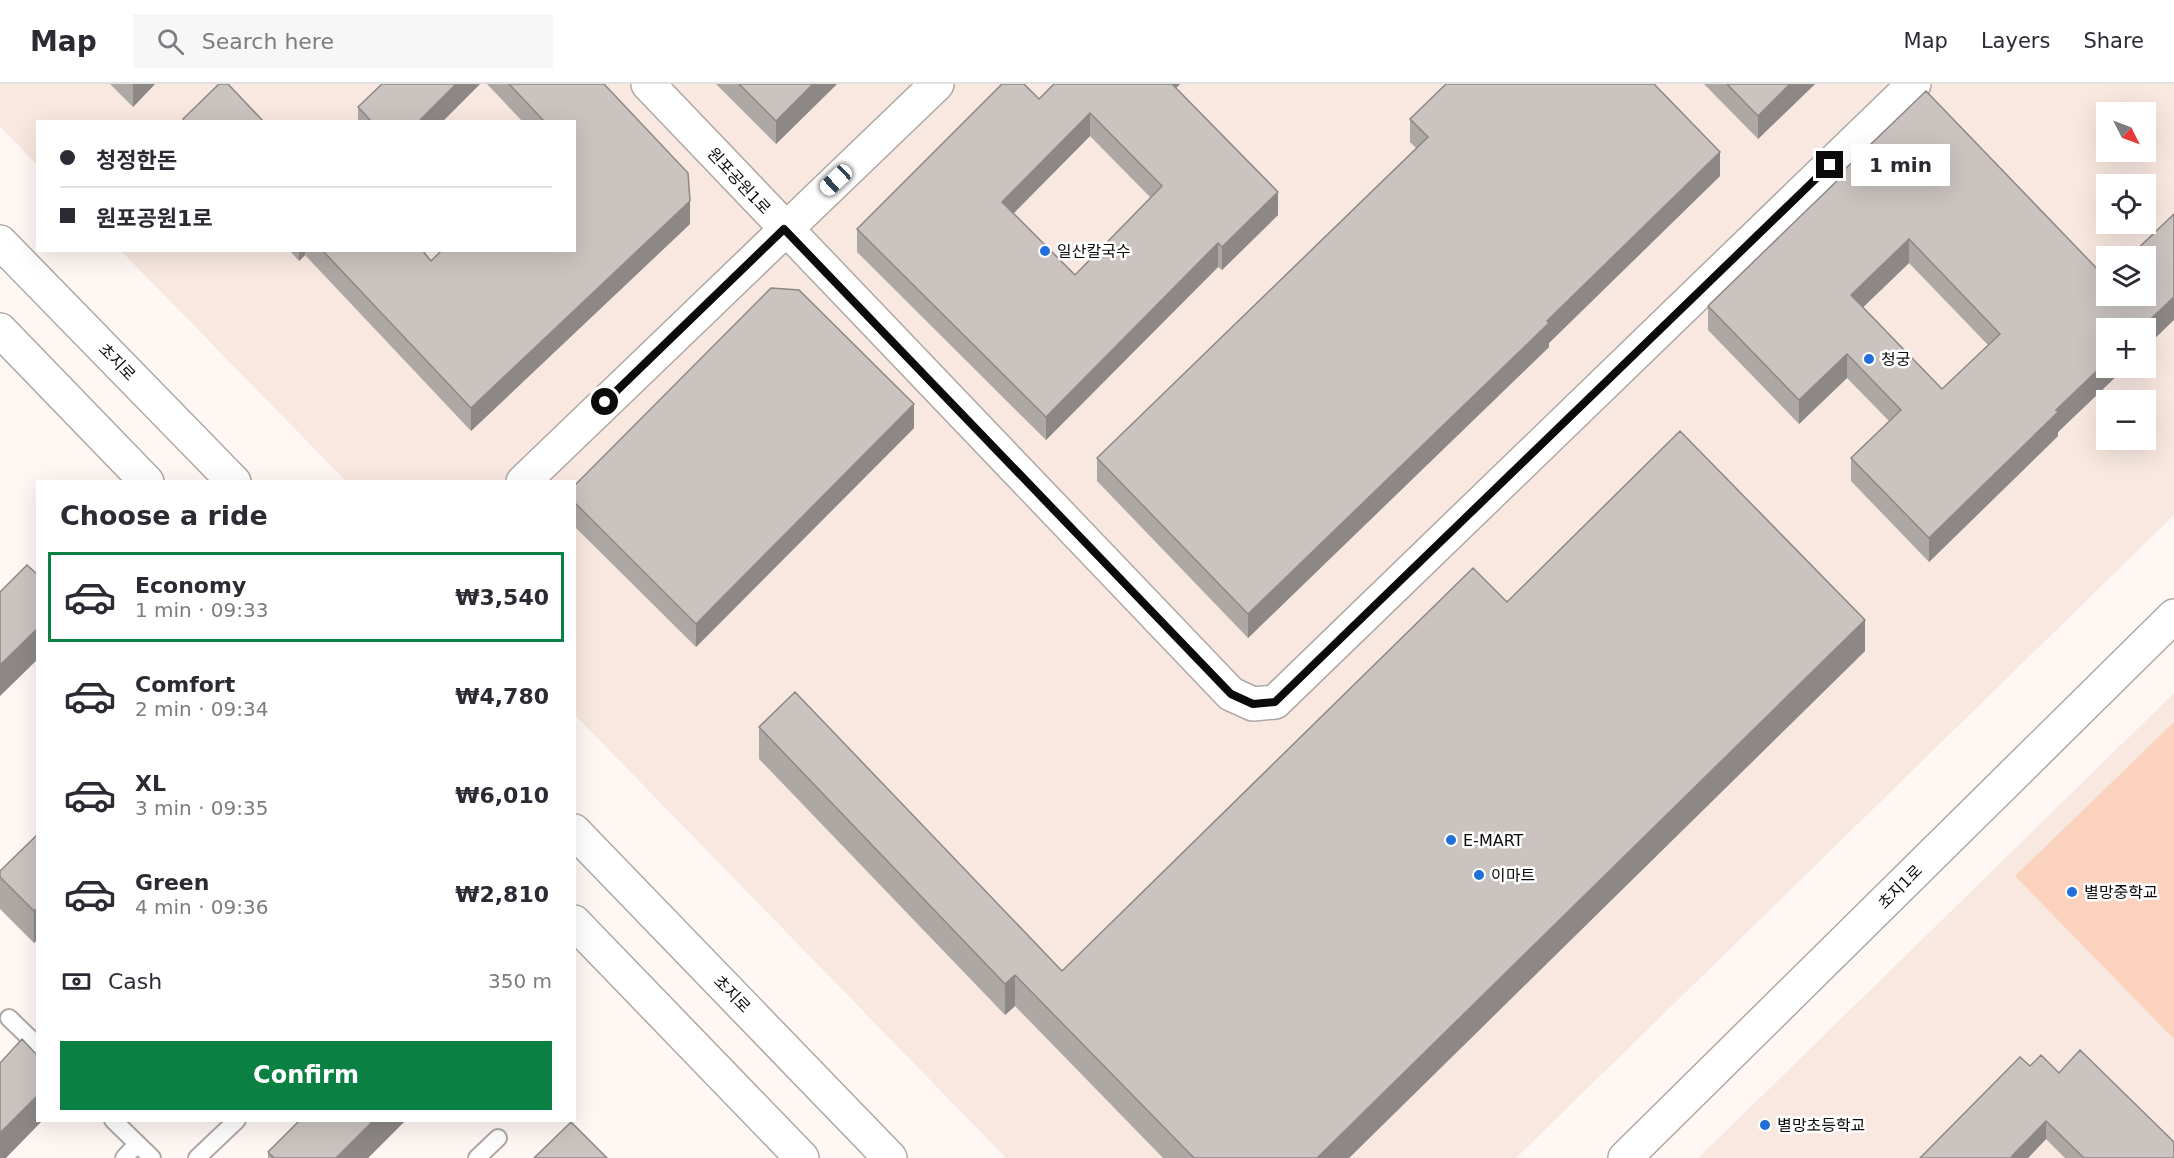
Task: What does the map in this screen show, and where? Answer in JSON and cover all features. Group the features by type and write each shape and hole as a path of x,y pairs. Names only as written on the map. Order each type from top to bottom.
{"street":[{"name":"원포공원1로","path":"648,84 784,229 1231,694 1253,704 1275,702 1914,84"},
{"path":"525,480 784,229 938,84"},
{"name":"초지로","path":"0,242 232,480"},
{"path":"0,330 145,480"},
{"name":"초지1로","path":"1625,1158 2174,616"},
{"name":"초지로","path":"576,833 890,1158"},
{"path":"576,924 802,1158"}],"lane":[{"path":"3,1018 36,1044"},
{"path":"115,1122 152,1158"},
{"path":"197,1158 235,1122"},
{"path":"477,1158 498,1138"},
{"path":"124,1158 137,1144"}],"shaded area":[{"path":"0,84 2174,84 2174,515 1516,1158 1006,1158 576,716 576,480 345,480 122,252 576,252 576,120 36,120 36,164 0,126"},
{"name":"별망중학교","path":"2174,693 2174,1158 1698,1158 1766,1092"},
{"path":"2174,722 2174,1039 2015,876"}],"building":[{"path":"219,84 228,84 262,120 184,120"},
{"path":"382,84 456,84 420,120 370,120 358,107"},
{"path":"509,84 604,84 688,173 690,201 471,408 324,252 424,252 431,261 440,252 576,252 576,120 543,120"},
{"path":"739,84 813,84 776,121"},
{"path":"1002,84 1024,84 1039,99 1054,84 1172,84 1278,192 1222,247 1218,243 1046,417 857,229","holes":["1090,113 1162,186 1075,275 1002,202"]},
{"path":"1446,84 1654,84 1720,152 1547,321 1549,323 1248,614 1097,458 1428,137 1410,119"},
{"path":"1727,84 1790,84 1758,116"},
{"path":"1926,91 2096,268 2096,306 2156,306 2156,246 2140,246 2153,234 2156,234 2156,231 2174,214 2174,297 2152,318 2096,318 2096,372 1929,538 1851,458 1901,410 1847,354 1799,400 1708,306 1845,173 1843,171","holes":["1909,239 2000,334 1942,389 1851,295"]},
{"path":"771,288 799,290 914,404 696,624 576,504 576,484"},
{"name":"E-MART","path":"1680,431 1865,620 1317,1158 1194,1158 1015,975 1005,984 759,727 795,692 1062,971 1473,568 1507,602"},
{"path":"27,565 36,573 36,630 0,665 0,592"},
{"path":"36,836 36,909 34,911 0,877 0,871"},
{"path":"22,1039 36,1054 36,1097 0,1133 0,1063"},
{"path":"2080,1050 2174,1142 2174,1158 2084,1158 2046,1121 2012,1156 2014,1158 1920,1158 2020,1057 2030,1066 2041,1055 2059,1073"},
{"path":"298,1122 372,1122 336,1158 274,1158 268,1152"},
{"path":"571,1122 607,1158 534,1158"}],"place":[{"name":"일산칼국수","path":"1045,251"},
{"name":"청궁","path":"1869,359"},
{"name":"E-MART","path":"1451,840"},
{"name":"이마트","path":"1479,875"},
{"name":"별망중학교","path":"2072,892"},
{"name":"별망초등학교","path":"1765,1125"}],"route":[{"path":"605,402 784,229 1231,694 1253,704 1275,702 1830,165"}]}
